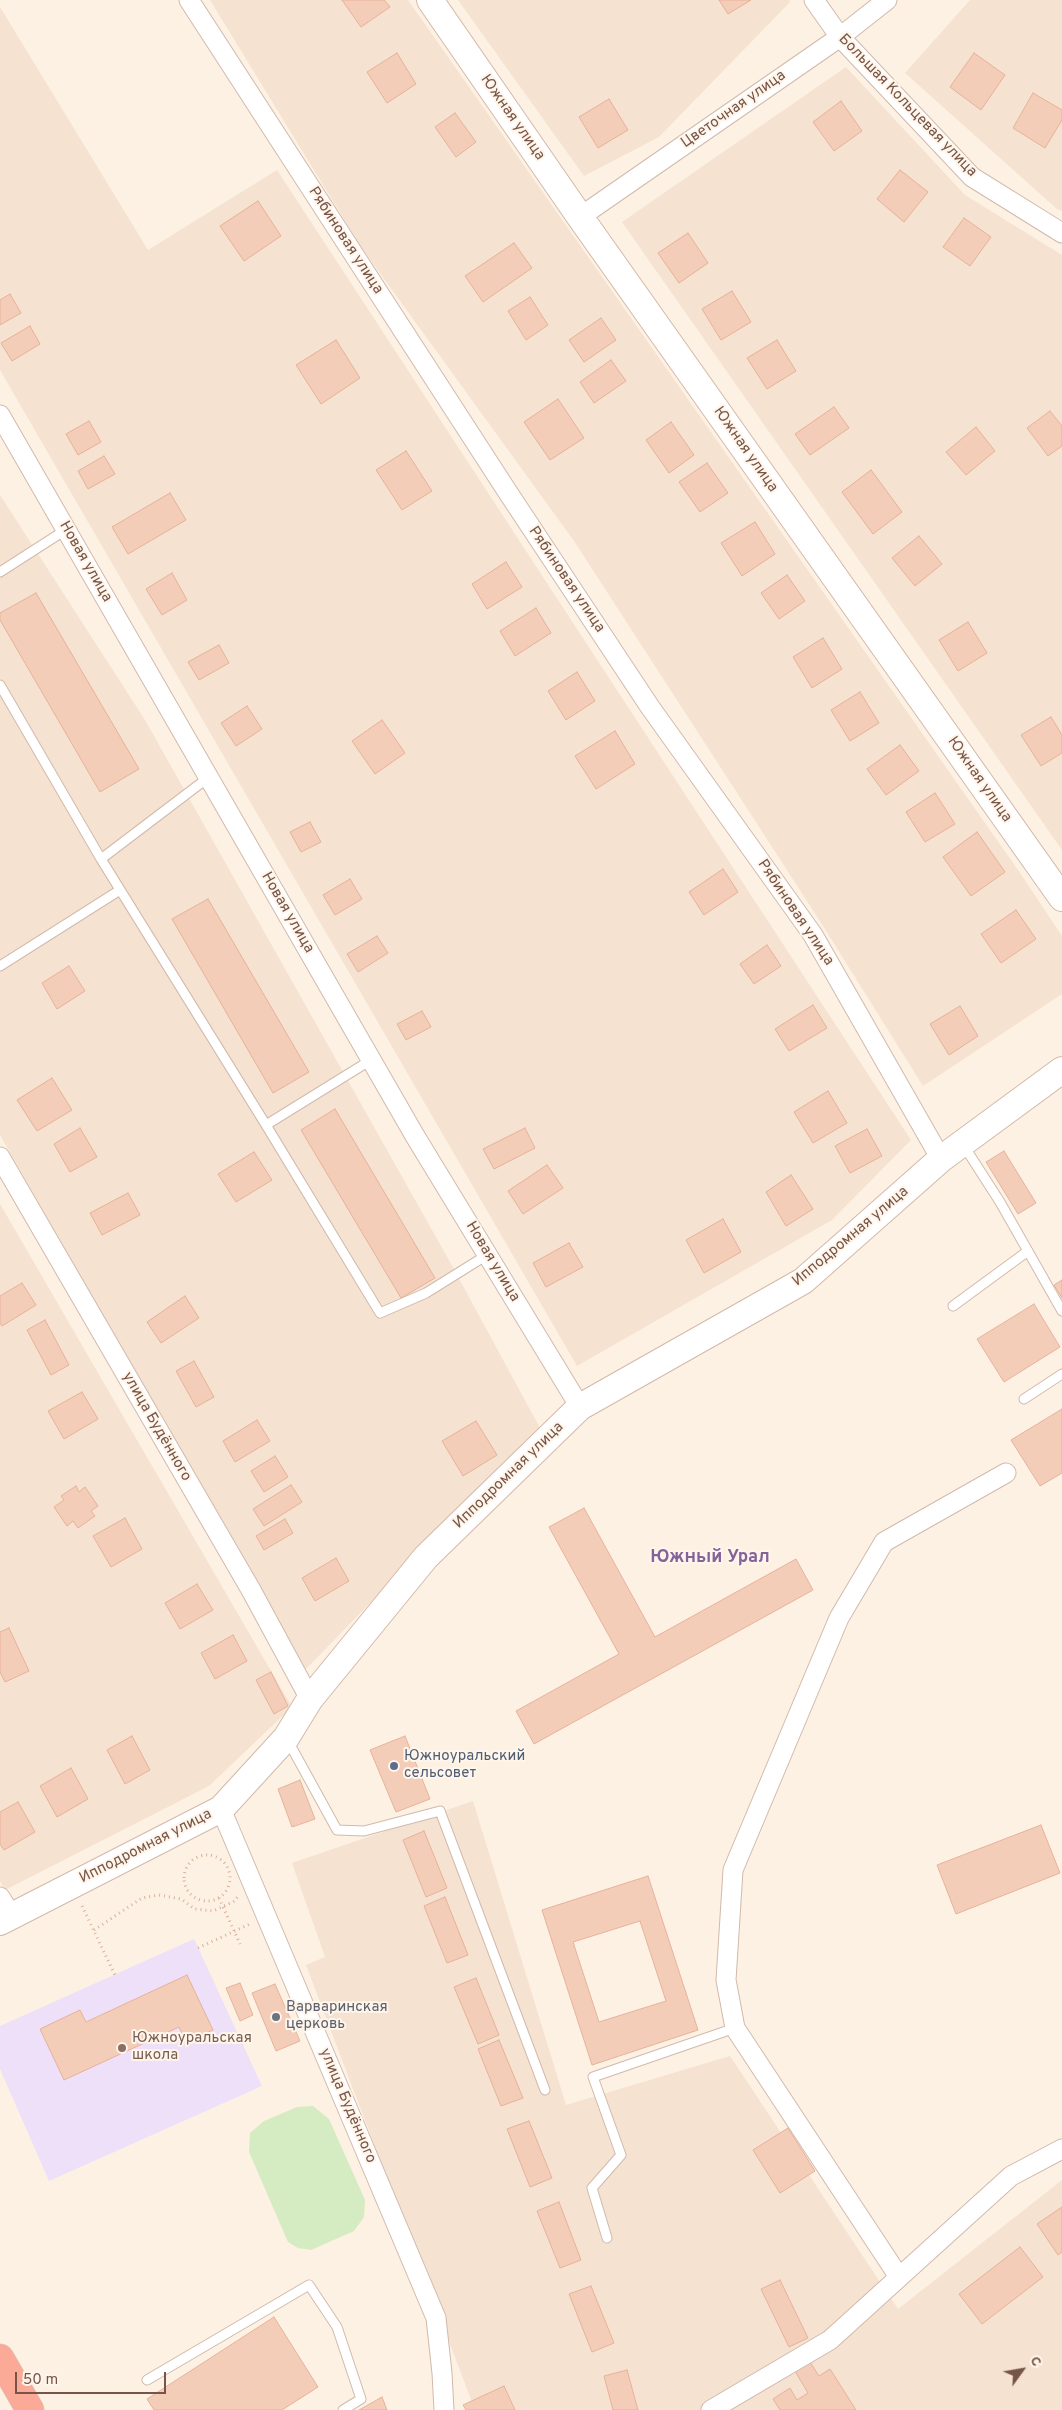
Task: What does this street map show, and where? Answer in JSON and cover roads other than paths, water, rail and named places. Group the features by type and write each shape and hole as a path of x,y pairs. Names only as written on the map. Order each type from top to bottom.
{"highway":[{"path":"0,2358 30,2410"}],"street":[{"name":"Рябиновая улица","path":"189,0 507,492 639,690 813,935 941,1159"},
{"name":"Южная улица","path":"430,0 580,217 1062,898"},
{"name":"Большая Кольцевая улица","path":"814,0 840,37 972,178 1062,232"},
{"name":"Цветочная улица","path":"580,217 840,37 887,0"},
{"name":"Новая улица","path":"0,415 371,1060 580,1407"},
{"name":"Ипподромная улица","path":"4,1912 73,1885 221,1809 286,1738 310,1699 426,1558 580,1407 804,1281 941,1159 1062,1070"},
{"name":"улица Будённого","path":"0,1157 251,1590 310,1699"},
{"path":"900,2277 735,2028 726,1980 733,1870 839,1618 884,1542 1006,1473"},
{"name":"улица Будённого","path":"221,1809 436,2318 444,2410"},
{"path":"711,2410 830,2340 1010,2176 1062,2149"}],"lane":[{"path":"0,572 67,529"},
{"path":"0,685 101,859 380,1313 426,1293 488,1255"},
{"path":"101,859 209,777"},
{"path":"0,966 120,890"},
{"path":"266,1125 371,1060"},
{"path":"963,1144 1000,1202 1062,1311"},
{"path":"953,1306 1028,1251"},
{"path":"1024,1399 1062,1374"},
{"path":"286,1738 337,1830 364,1832 440,1811 545,2090"},
{"path":"607,2238 592,2188 621,2155 593,2077 735,2028"},
{"path":"147,2380 309,2285 337,2327 361,2398 343,2410"}],"place":[{"name":"Южноуральский сельсовет","path":"394,1766"},
{"name":"Варваринская церковь","path":"276,2017"},
{"name":"Южноуральская школа","path":"122,2048"}],"district":[{"name":"Южный Урал","path":"710,1558"}]}
